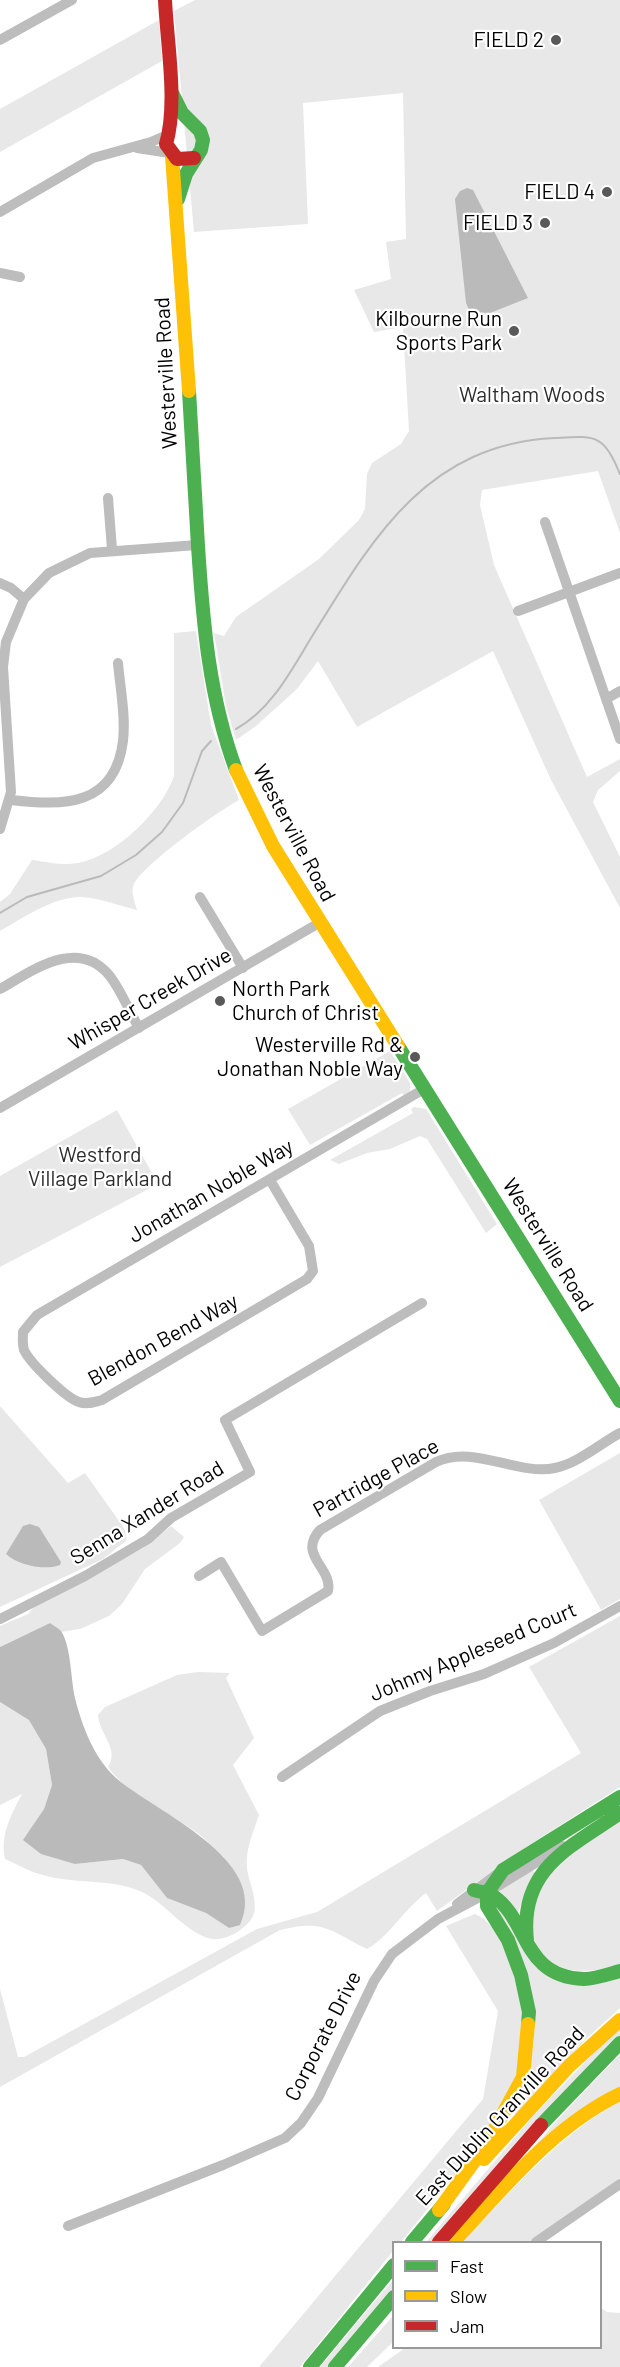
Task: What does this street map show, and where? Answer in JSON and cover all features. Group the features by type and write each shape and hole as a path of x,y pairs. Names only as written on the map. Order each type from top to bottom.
{"main road":[{"name":"Westerville Road","path":"165,0 170,89 169,133 166,144 171,155 177,202 204,635 212,687 225,741 243,787 273,846 319,923 620,1401"},
{"name":"Westerville Road","path":"170,89 182,113 200,131 203,140 201,150 186,174 177,202"},
{"path":"169,133 180,124 192,125"},
{"path":"171,155 183,161 194,158"},
{"path":"481,1891 503,1870 620,1797"},
{"path":"529,1948 524,1928 524,1910 536,1880 557,1858 620,1812"},
{"path":"481,1891 497,1899 529,1948 549,1970 568,1978 590,1980 620,1971"},
{"path":"439,2210 486,2145 523,2077 529,2012 521,1975 508,1940 487,1906 481,1891"},
{"name":"East Dublin Granville Road","path":"413,2241 569,2066 620,2020"},
{"name":"East Dublin Granville Road","path":"440,2241 518,2150 620,2043"},
{"path":"454,2241 564,2132 602,2102 620,2094"},
{"path":"310,2367 392,2266"},
{"path":"345,2356 392,2298"},
{"path":"335,2367 392,2306"}],"street":[{"path":"0,40 72,0"},
{"path":"0,212 93,158 151,142 169,133"},
{"path":"124,148 171,155"},
{"path":"0,273 20,277"},
{"path":"108,498 112,549"},
{"path":"545,522 620,739"},
{"path":"0,829 11,800 4,736 3,668 6,642 24,599 49,573 90,553 112,549 197,545"},
{"path":"518,611 620,573"},
{"path":"0,583 11,588 24,599"},
{"path":"11,800 51,804 87,798 113,775 123,741 118,663"},
{"path":"606,699 620,691"},
{"path":"200,897 243,968"},
{"name":"Whisper Creek Drive","path":"0,1108 319,923"},
{"path":"0,989 47,963 69,956 91,960 108,975 139,1028"},
{"name":"Jonathan Noble Way","path":"23,1332 37,1315 424,1089"},
{"name":"Blendon Bend Way","path":"23,1332 24,1350 31,1361 68,1396 78,1402 90,1404 102,1400 298,1286 313,1271 309,1246 270,1180"},
{"name":"Senna Xander Road","path":"0,1619 10,1616 148,1539 171,1518 250,1472 225,1420 422,1303"},
{"name":"Partridge Place","path":"199,1576 222,1562 262,1631 325,1595 329,1586 312,1551 314,1537 327,1525 436,1462 445,1458 466,1456 540,1468 554,1468 571,1462 620,1433"},
{"name":"Johnny Appleseed Court","path":"282,1777 380,1711 430,1691 484,1674 544,1647 620,1606"},
{"name":"Corporate Drive","path":"68,2226 285,2138 301,2123 318,2098 374,1981 392,1954 438,1919 481,1891 620,1812"},
{"path":"537,2241 620,2184"}],"green space":[{"name":"Kilbourne Run Sports Park","path":"195,0 620,0 620,533 598,471 482,490 480,505 494,565 587,777 620,759 620,771 598,790 593,802 620,857 620,908 551,780 493,651 357,727 318,661 297,689 256,726 236,740 226,706 214,633 224,636 236,617 319,559 359,520 365,509 367,474 372,463 401,444 409,431 403,327 374,332 354,290 391,279 386,242 406,239 403,93 303,103 308,224 194,232 174,11"},
{"path":"159,20 162,61 0,152 0,109"},
{"path":"196,631 211,725 239,800 182,839 141,875 132,890 137,910 96,899 71,898 39,909 0,931 0,902 10,894 32,860 67,864 93,859 122,842 136,830 168,790 174,776 174,633"},
{"path":"390,1051 410,1083 410,1091 405,1097 402,1093 310,1145 288,1109"},
{"path":"414,1107 426,1109 497,1224 486,1233 427,1139 420,1136 390,1149 367,1153 339,1164 330,1160 413,1113 411,1109"},
{"name":"Westford Village Parkland","path":"117,1110 158,1184 0,1267 0,1176"},
{"path":"0,1406 68,1483 85,1473 124,1528 127,1540 103,1559 0,1607"},
{"path":"620,1453 620,1599 601,1610 539,1500"},
{"path":"171,1526 184,1537 180,1543 145,1569 122,1604 109,1616 80,1629 61,1632 50,1623 0,1647 0,1626 28,1614 35,1606 143,1548"},
{"path":"620,1616 620,1787 523,1849 437,1911 426,1893 383,1937 367,1949 326,1928 317,1926 280,1930 0,2087 0,1989 18,2057 24,2057 257,1929 317,1912 581,1753 529,1667"},
{"path":"198,1672 230,1673 226,1678 254,1738 233,1765 259,1815 247,1855 247,1869 255,1907 252,1918 245,1926 225,1938 206,1937 188,1927 146,1894 134,1889 108,1883 56,1878 33,1872 5,1859 5,1833 10,1817 22,1794 0,1805 0,1702 29,1719 46,1749 52,1785 44,1809 24,1840 75,1864 123,1859 141,1865 167,1898 206,1913 229,1928 224,1857 196,1832 137,1795 117,1778 108,1767 112,1754 98,1715 105,1707 177,1675"},
{"path":"620,1820 620,1965 590,1971 561,1968 550,1962 534,1939 531,1899 537,1888 557,1866"},
{"path":"533,1870 535,1874 518,1912 514,1913 500,1891"},
{"path":"497,1907 544,1972 620,1975 620,2008 587,2038 516,2115 513,2113 530,2068 534,2041"},
{"path":"475,1914 483,1918 494,1929 508,1954 524,2016 518,2075 479,2145 402,2241 392,2241 392,2252 300,2367 259,2367 483,2099 498,2011 446,1926"},
{"path":"620,2026 620,2036 436,2241 427,2241 535,2114"},
{"path":"620,2054 620,2090 504,2181 563,2114"},
{"path":"620,2102 620,2178 532,2241 463,2241 556,2147 598,2114"},
{"path":"392,2281 392,2293 330,2367 320,2367"},
{"path":"602,2309 607,2312 620,2313 620,2367 378,2367 404,2349 602,2349"},
{"path":"392,2317 392,2343 367,2367 348,2367"}],"shaded area":[{"path":"467,188 473,190 528,298 490,313 470,312 466,303 455,199 460,191"},
{"path":"30,1524 39,1527 61,1562 60,1565 32,1566 6,1554 23,1526"},
{"path":"50,1623 61,1631 64,1637 78,1709 85,1730 101,1761 116,1778 181,1822 225,1858 239,1879 245,1901 240,1925 229,1928 206,1913 167,1898 141,1865 123,1859 75,1864 41,1854 23,1840 44,1809 52,1785 46,1749 29,1720 0,1702 0,1647"}],"waterway":[{"path":"236,729 258,712 277,691 354,570 379,536 405,506 435,480 469,459 508,445 568,437 588,438 602,444 620,474"},
{"path":"0,913 27,897 101,876 136,855 162,832 183,803 202,751 211,741"}],"traffic: fast":[{"path":"172,93 182,113 200,131 203,140 201,150 186,174 178,199"},
{"path":"189,391 205,631 219,715 236,770"},
{"path":"398,1046 620,1401"},
{"path":"528,2024 529,2012 521,1975 508,1940 487,1906 487,1893 503,1870 620,1797"},
{"path":"527,1940 527,1916 531,1895 539,1878 566,1850 620,1813"},
{"path":"474,1890 492,1895 504,1906 514,1918 537,1958 548,1969 564,1976 584,1979 620,1971"},
{"path":"541,2125 620,2043"},
{"path":"413,2241 444,2204"},
{"path":"310,2367 392,2267"},
{"path":"335,2367 392,2299"}],"traffic: slow":[{"path":"172,156 189,391"},
{"path":"236,770 273,846 398,1046"},
{"path":"484,2159 569,2066 620,2020"},
{"path":"439,2210 486,2145 523,2077 528,2024"},
{"path":"454,2241 510,2180 551,2141 596,2107 620,2094"}],"traffic: jam":[{"path":"165,0 171,73 171,111 166,144 177,159 194,158"},
{"path":"440,2241 541,2125"}],"place":[{"name":"FIELD 2","path":"556,40"},
{"name":"FIELD 4","path":"607,192"},
{"name":"FIELD 3","path":"545,223"},
{"name":"Kilbourne Run Sports Park","path":"514,331"},
{"name":"North Park Church of Christ","path":"220,1001"},
{"name":"Westerville Rd & Jonathan Noble Way","path":"415,1057"}],"park label":[{"name":"Waltham Woods","path":"532,395"}]}
